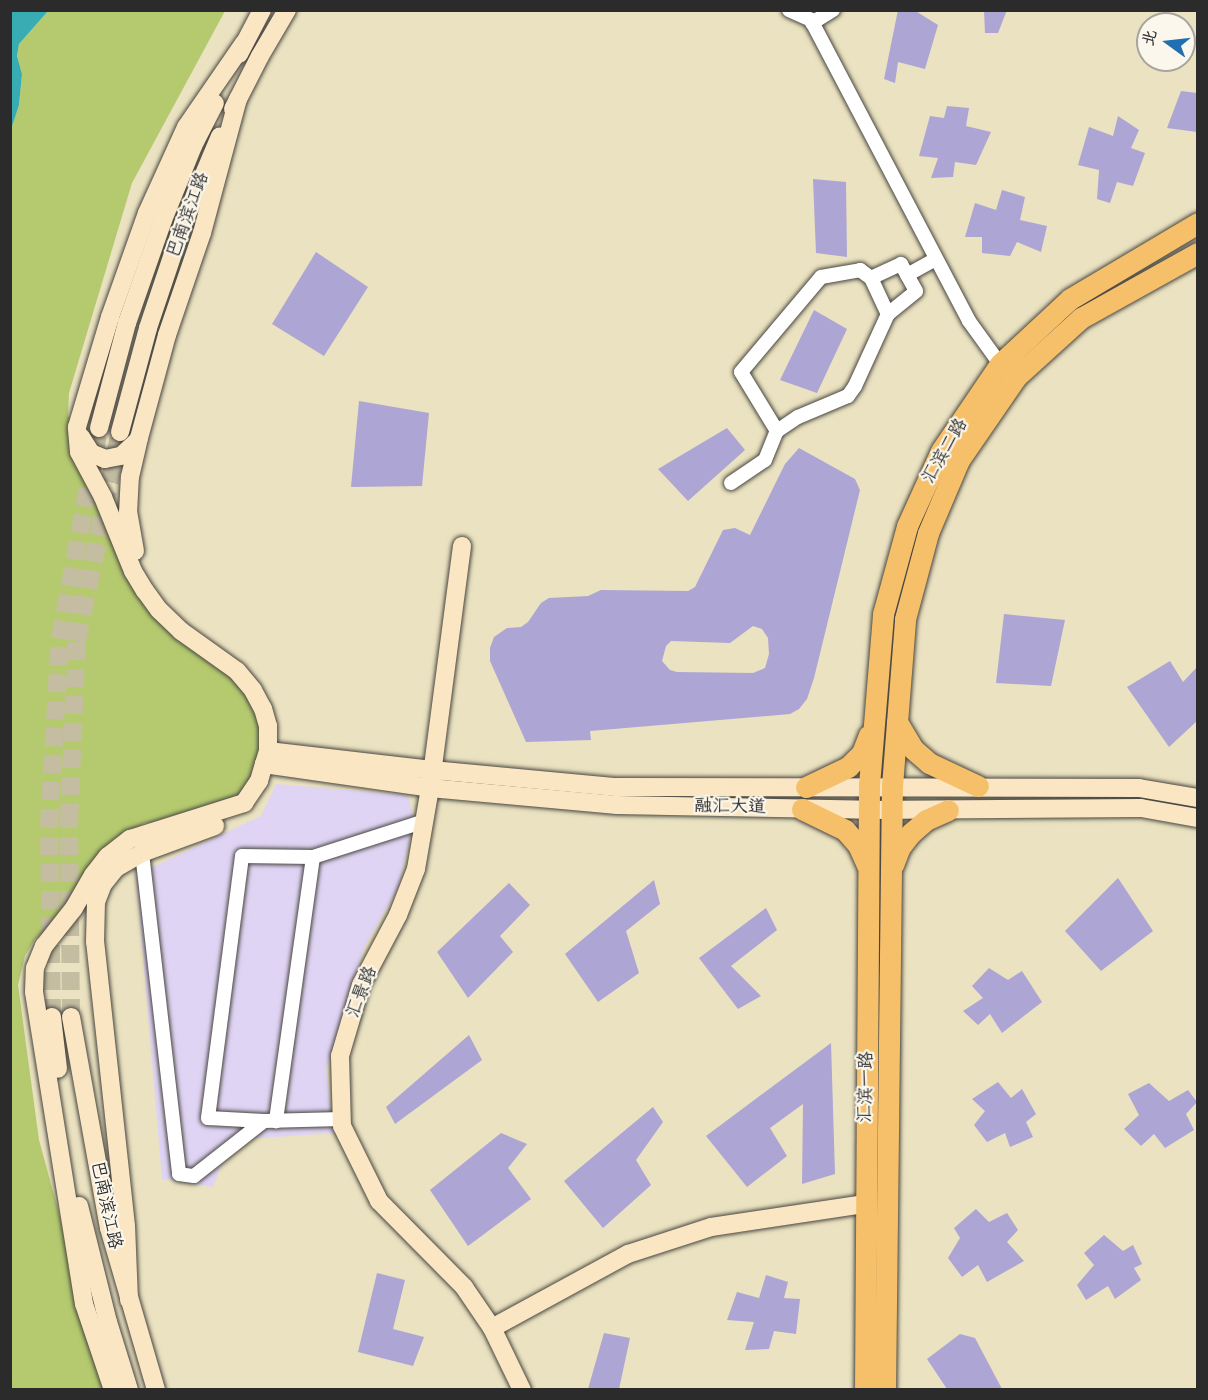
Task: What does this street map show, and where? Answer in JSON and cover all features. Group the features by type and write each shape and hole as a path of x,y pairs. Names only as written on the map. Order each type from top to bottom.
{"main road":[{"name":"巴南滨江路","path":"99,428 127,323 163,220 193,146 262,10"},
{"name":"巴南滨江路","path":"120,432 148,328 183,225 210,156 238,99 287,10"},
{"path":"113,1389 84,1304 34,992 35,968 44,946 74,908 93,875 108,856 130,839 244,803 259,781 270,758 268,726 263,709 253,690 237,671 181,631 159,610 133,571 103,497 79,452 77,427 110,317 147,213 186,127 244,43"},
{"path":"129,1300 126,1226 95,942 96,902 103,884 116,868 142,853 226,822 252,807 270,758 274,726 270,705 257,684 243,668 187,626 165,605 141,567 131,540 128,513 130,477 139,438 167,335 202,233 238,99"},
{"name":"汇滨二路","path":"869,786 884,614 906,526 941,451 1000,364 1070,299 1197,223"},
{"name":"汇滨二路","path":"892,786 905,619 928,534 959,460 1016,377 1082,318 1197,253"},
{"path":"77,427 86,448 97,457 105,459 121,456 139,438"},
{"name":"汇景路","path":"462,546 425,822 416,869 398,915 361,985 340,1056 342,1126 379,1201 464,1287 492,1328 522,1389"},
{"path":"897,722 913,749 929,763 978,786"},
{"path":"806,787 848,767 862,753 873,726"},
{"name":"融汇大道","path":"270,758 618,805 869,810 1141,808 1197,818"},
{"name":"融汇大道","path":"431,779 616,787 1139,788 1197,798"},
{"name":"汇滨一路","path":"865,1389 869,786"},
{"name":"汇滨一路","path":"885,1389 892,786"},
{"path":"802,809 845,830 858,845 868,868"},
{"path":"891,871 900,848 911,833 926,820 948,810"},
{"name":"巴南滨江路","path":"52,1017 71,1174 108,1323 129,1389"},
{"name":"巴南滨江路","path":"71,1017 109,1228 156,1389"},
{"path":"492,1328 628,1254 711,1227 865,1204"}],"street":[{"path":"789,10 812,23 969,321 1000,364"},
{"path":"812,23 833,10"},
{"path":"907,275 936,259"},
{"path":"731,483 765,460 777,431 798,417 848,396 888,314 916,291 901,264 871,278"},
{"path":"777,431 741,372 821,277 860,270 871,278 888,314"},
{"path":"342,1119 270,1121 208,1118 242,856 313,857 425,822"},
{"path":"142,853 179,1174 194,1176 270,1121 313,857"}],"shaded area":[{"path":"276,784 408,795 414,821 398,888 364,948 326,1069 334,1133 231,1140 213,1187 162,1179 136,875 261,816"}],"green space":[{"path":"48,11 225,11 132,183 69,393 68,415 116,512 124,562 248,696 264,728 264,748 248,790 205,815 144,823 122,838 62,917 35,939 25,956 18,985 39,1140 107,1389 11,1390 10,129 19,105 22,74 17,56 19,44"}],"water":[{"path":"11,10 48,11 19,44 17,56 22,74 19,105 11,129"}],"building":[{"path":"898,10 914,10 938,25 925,69 898,62 895,83 884,79"},
{"path":"984,10 1007,10 998,33 985,33"},
{"path":"1181,91 1197,93 1197,132 1167,128"},
{"path":"947,106 969,108 966,126 991,132 976,165 955,162 953,177 931,178 938,158 919,156 930,116 944,118"},
{"path":"1118,116 1139,130 1131,148 1145,153 1133,186 1117,182 1110,203 1097,199 1099,170 1078,165 1089,127 1113,136"},
{"path":"813,179 846,182 847,257 816,253"},
{"path":"1002,190 1025,197 1020,220 1047,226 1041,252 1017,242 1010,256 982,253 982,237 965,237 975,203 996,210"},
{"path":"316,252 368,287 324,356 272,324"},
{"path":"814,310 847,329 817,393 780,380"},
{"path":"359,401 429,413 422,486 351,487"},
{"path":"727,428 745,450 688,501 658,469"},
{"path":"799,448 855,479 860,490 814,678 807,699 799,709 790,714 590,731 591,740 526,742 490,661 490,648 494,637 507,628 521,627 528,622 541,603 549,598 588,596 601,590 688,591 695,587 723,530 735,528 750,535 785,464","holes":["753,626 762,629 768,638 769,654 765,668 753,673 677,672 670,670 662,661 666,646 671,641 730,643"]},
{"path":"1004,614 1065,620 1051,686 996,683"},
{"path":"1170,661 1183,682 1197,667 1197,721 1169,747 1127,687"},
{"path":"1118,878 1153,931 1101,971 1065,931"},
{"path":"654,880 660,904 626,931 639,973 598,1002 565,954"},
{"path":"509,883 530,905 500,936 513,952 468,998 437,952"},
{"path":"766,908 777,930 731,966 761,996 738,1009 699,958"},
{"path":"989,968 1008,980 1022,971 1042,1002 1002,1033 990,1014 978,1025 963,1011 983,998 972,986"},
{"path":"469,1035 482,1060 395,1124 386,1107"},
{"path":"831,1043 835,1174 802,1184 803,1104 770,1128 787,1156 747,1187 706,1136"},
{"path":"998,1082 1011,1098 1022,1089 1036,1114 1026,1122 1033,1137 1010,1147 1005,1133 987,1142 974,1125 985,1111 972,1099"},
{"path":"1149,1083 1169,1101 1188,1090 1197,1102 1186,1114 1194,1130 1165,1148 1154,1134 1141,1146 1124,1129 1139,1115 1128,1094"},
{"path":"653,1107 663,1122 636,1160 651,1185 603,1228 564,1181"},
{"path":"501,1133 527,1144 508,1168 531,1199 468,1246 430,1190"},
{"path":"976,1209 989,1222 1007,1213 1018,1230 1007,1242 1024,1261 987,1282 978,1265 962,1277 948,1258 960,1238 954,1228"},
{"path":"1104,1235 1123,1251 1133,1245 1142,1264 1134,1268 1141,1280 1115,1299 1108,1286 1086,1300 1077,1285 1094,1265 1084,1253"},
{"path":"377,1273 405,1280 393,1329 424,1337 413,1366 358,1352"},
{"path":"766,1275 788,1282 784,1298 800,1299 796,1334 774,1331 769,1349 745,1350 754,1322 727,1320 737,1292 759,1298"},
{"path":"604,1333 630,1338 619,1389 588,1389"},
{"path":"960,1334 975,1338 1002,1389 947,1389 927,1359"}],"tunnel":[{"path":"52,1017 49,827 60,639 99,428"},
{"path":"71,1017 69,822 77,641 120,432"}]}
